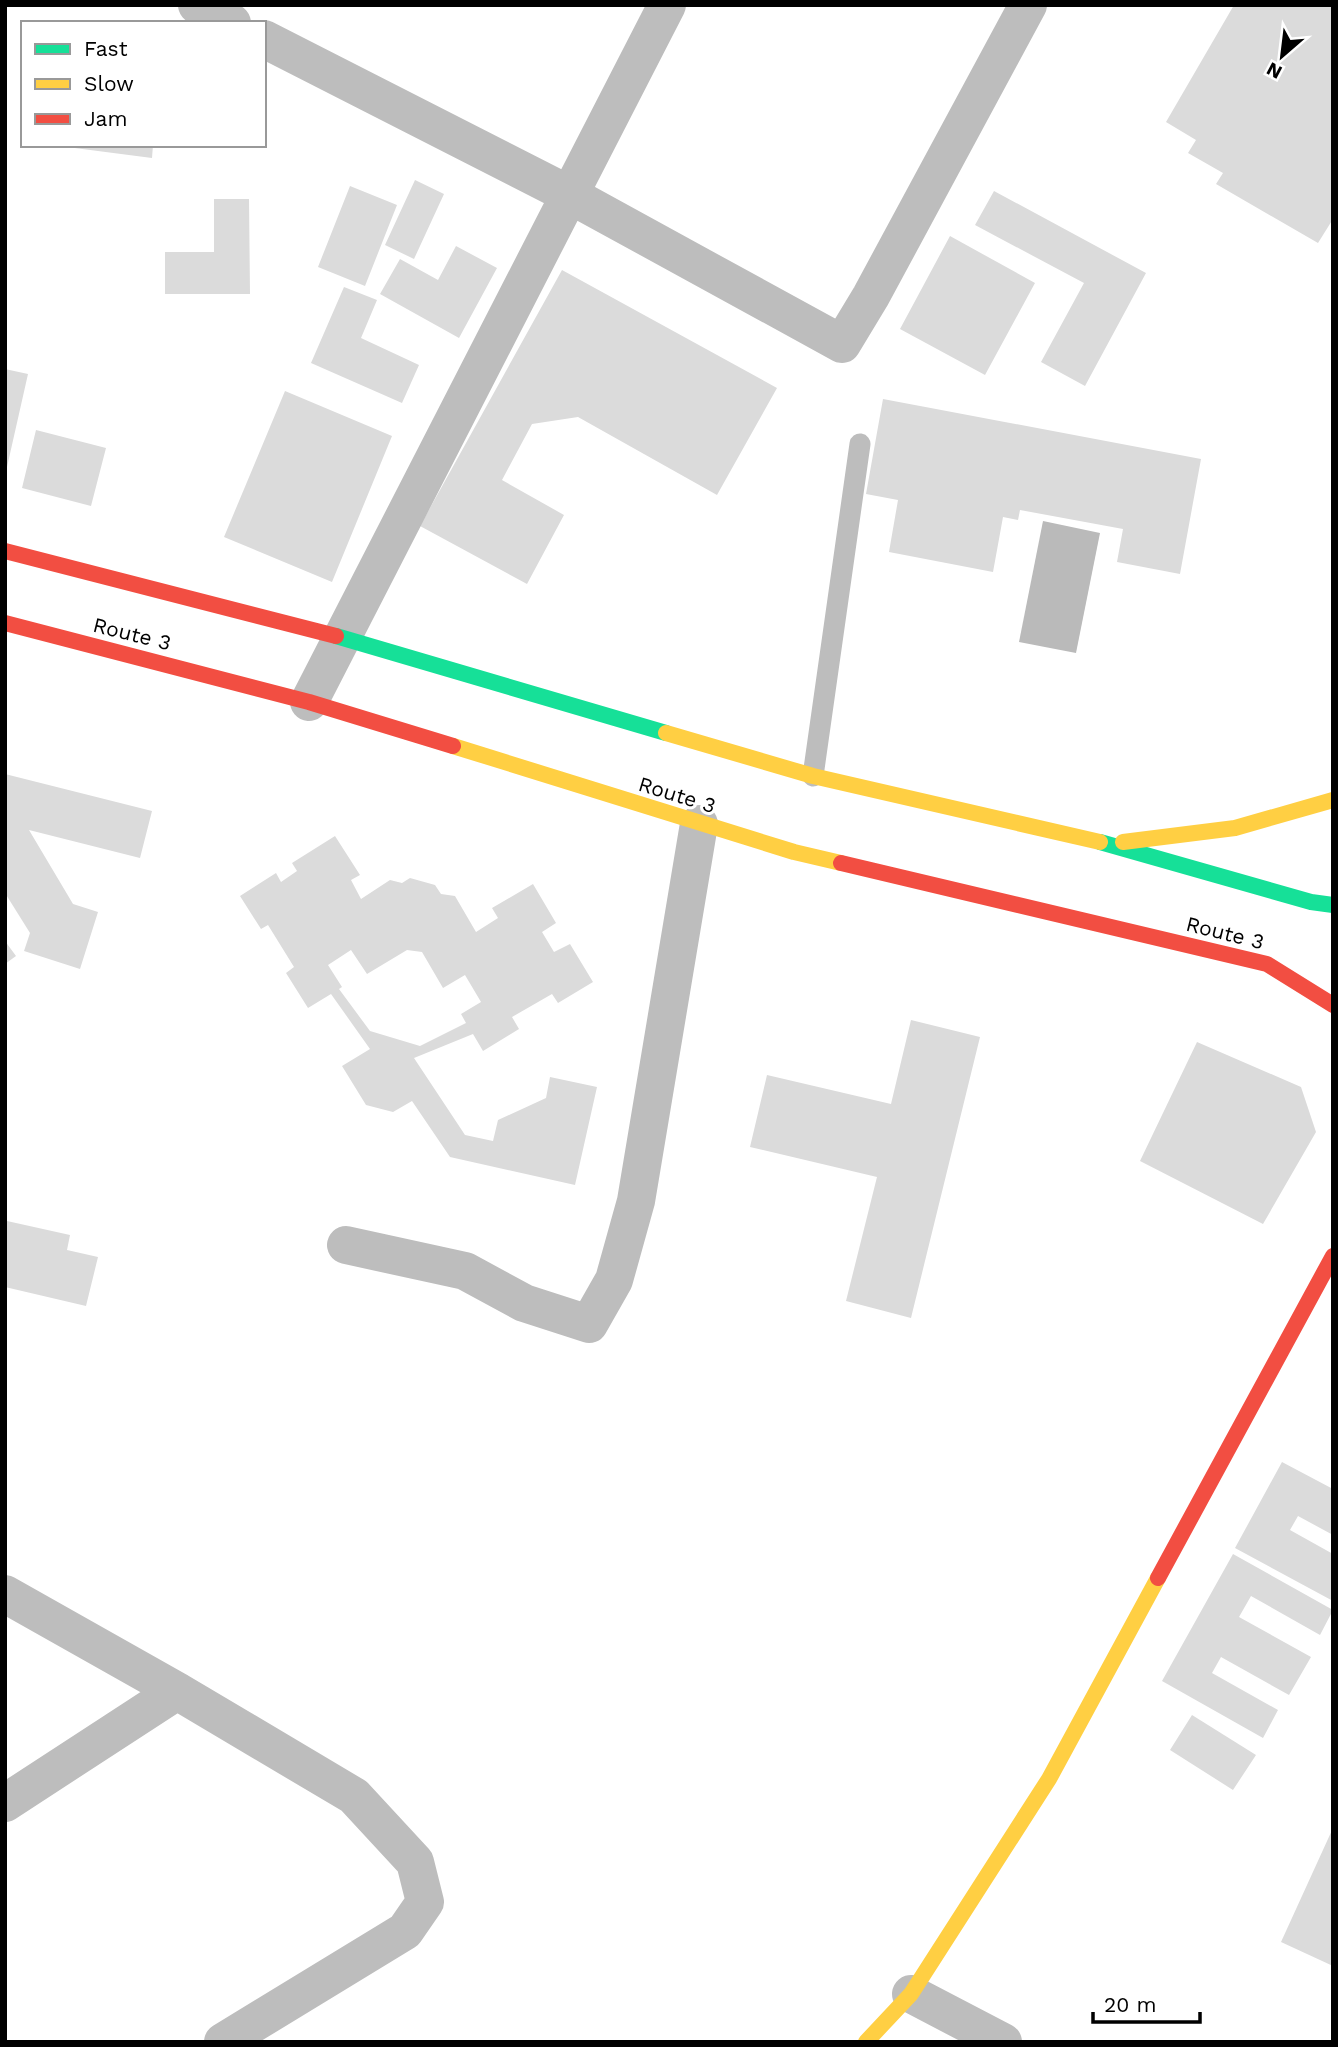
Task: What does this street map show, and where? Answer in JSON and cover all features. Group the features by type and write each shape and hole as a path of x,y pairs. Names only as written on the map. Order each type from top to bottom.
{"main road":[{"path":"5,551 343,638 813,776 1108,844 1311,902 1333,905"},
{"name":"Route 3","path":"5,623 310,702 794,852 1267,964 1333,1005"},
{"path":"1108,844 1235,828 1333,800"},
{"path":"866,2042 911,1994 1049,1779 1333,1256"}],"street":[{"path":"197,5 228,21"},
{"path":"310,702 667,5"},
{"path":"266,40 570,195 842,344 871,296 1028,5"},
{"path":"346,1245 465,1271 524,1303 589,1324 614,1279 636,1201 699,824"},
{"path":"5,1594 177,1691 354,1796 415,1862 425,1902 405,1931 223,2042"},
{"path":"5,1803 177,1691"},
{"path":"911,1994 1003,2042"}],"lane":[{"path":"813,776 860,444"}],"shaded area":[{"path":"1043,521 1100,533 1076,653 1019,642"}],"building":[{"path":"1234,5 1333,5 1333,219 1318,243 1216,184 1223,173 1188,153 1196,140 1166,122"},
{"path":"67,147 153,147 152,158"},
{"path":"415,180 444,194 414,259 385,245"},
{"path":"350,186 397,205 365,286 318,267"},
{"path":"994,191 1146,273 1085,386 1041,362 1084,283 975,225"},
{"path":"214,199 249,199 250,294 165,294 165,252 214,252"},
{"path":"950,236 1035,283 985,375 900,329"},
{"path":"456,246 497,268 459,338 380,294 400,259 438,280"},
{"path":"562,270 777,388 717,495 578,417 532,424 502,480 564,515 527,584 420,526"},
{"path":"344,287 377,300 361,338 419,365 402,403 311,363"},
{"path":"5,369 28,374 7,467 5,466"},
{"path":"285,391 392,436 332,582 224,537"},
{"path":"883,399 1201,459 1180,574 1117,562 1123,529 1020,510 1018,520 1003,517 993,572 889,552 898,500 866,494"},
{"path":"36,430 106,448 91,506 22,488"},
{"path":"5,774 152,811 140,858 29,830 73,904 98,912 80,969 24,951 30,933 5,893"},
{"path":"335,836 360,875 351,880 361,899 390,880 402,883 410,878 435,885 441,894 455,896 476,932 498,918 492,908 533,884 556,923 542,932 554,952 570,944 593,982 558,1003 552,994 512,1017 519,1029 483,1051 473,1034 414,1058 465,1135 493,1141 498,1120 546,1098 550,1077 597,1087 575,1185 450,1157 412,1101 393,1112 366,1105 342,1066 370,1049 331,994 308,1008 286,973 294,967 268,925 261,929 240,896 276,873 281,882 297,871 292,863","holes":["351,950 367,974 407,950 422,952 443,988 465,975 481,1002 461,1014 466,1023 420,1046 370,1031 339,989 342,987 328,965"]},
{"path":"5,941 16,956 5,964"},
{"path":"911,1020 980,1037 911,1318 846,1301 877,1177 750,1147 767,1075 891,1104"},
{"path":"1197,1042 1301,1087 1316,1132 1263,1224 1140,1161"},
{"path":"7,1221 70,1235 67,1250 98,1257 86,1306 5,1287"},
{"path":"1282,1462 1333,1489 1333,1535 1298,1516 1290,1530 1333,1554 1333,1601 1235,1548"},
{"path":"1233,1554 1333,1610 1320,1635 1251,1596 1239,1617 1311,1657 1289,1695 1221,1657 1212,1673 1278,1710 1263,1738 1162,1681"},
{"path":"1192,1715 1256,1755 1233,1790 1170,1750"},
{"path":"1333,1828 1333,1966 1281,1942"}],"traffic: fast":[{"path":"336,636 666,733"},
{"path":"1100,842 1311,902 1333,905"}],"traffic: slow":[{"path":"666,733 813,776 1100,842"},
{"path":"453,746 794,852 841,863"},
{"path":"1123,842 1235,828 1333,800"},
{"path":"866,2042 911,1994 1049,1779 1158,1578"}],"traffic: jam":[{"path":"5,551 336,636"},
{"path":"5,623 309,702 453,746"},
{"path":"841,863 1267,964 1333,1005"},
{"path":"1158,1578 1333,1256"}]}
